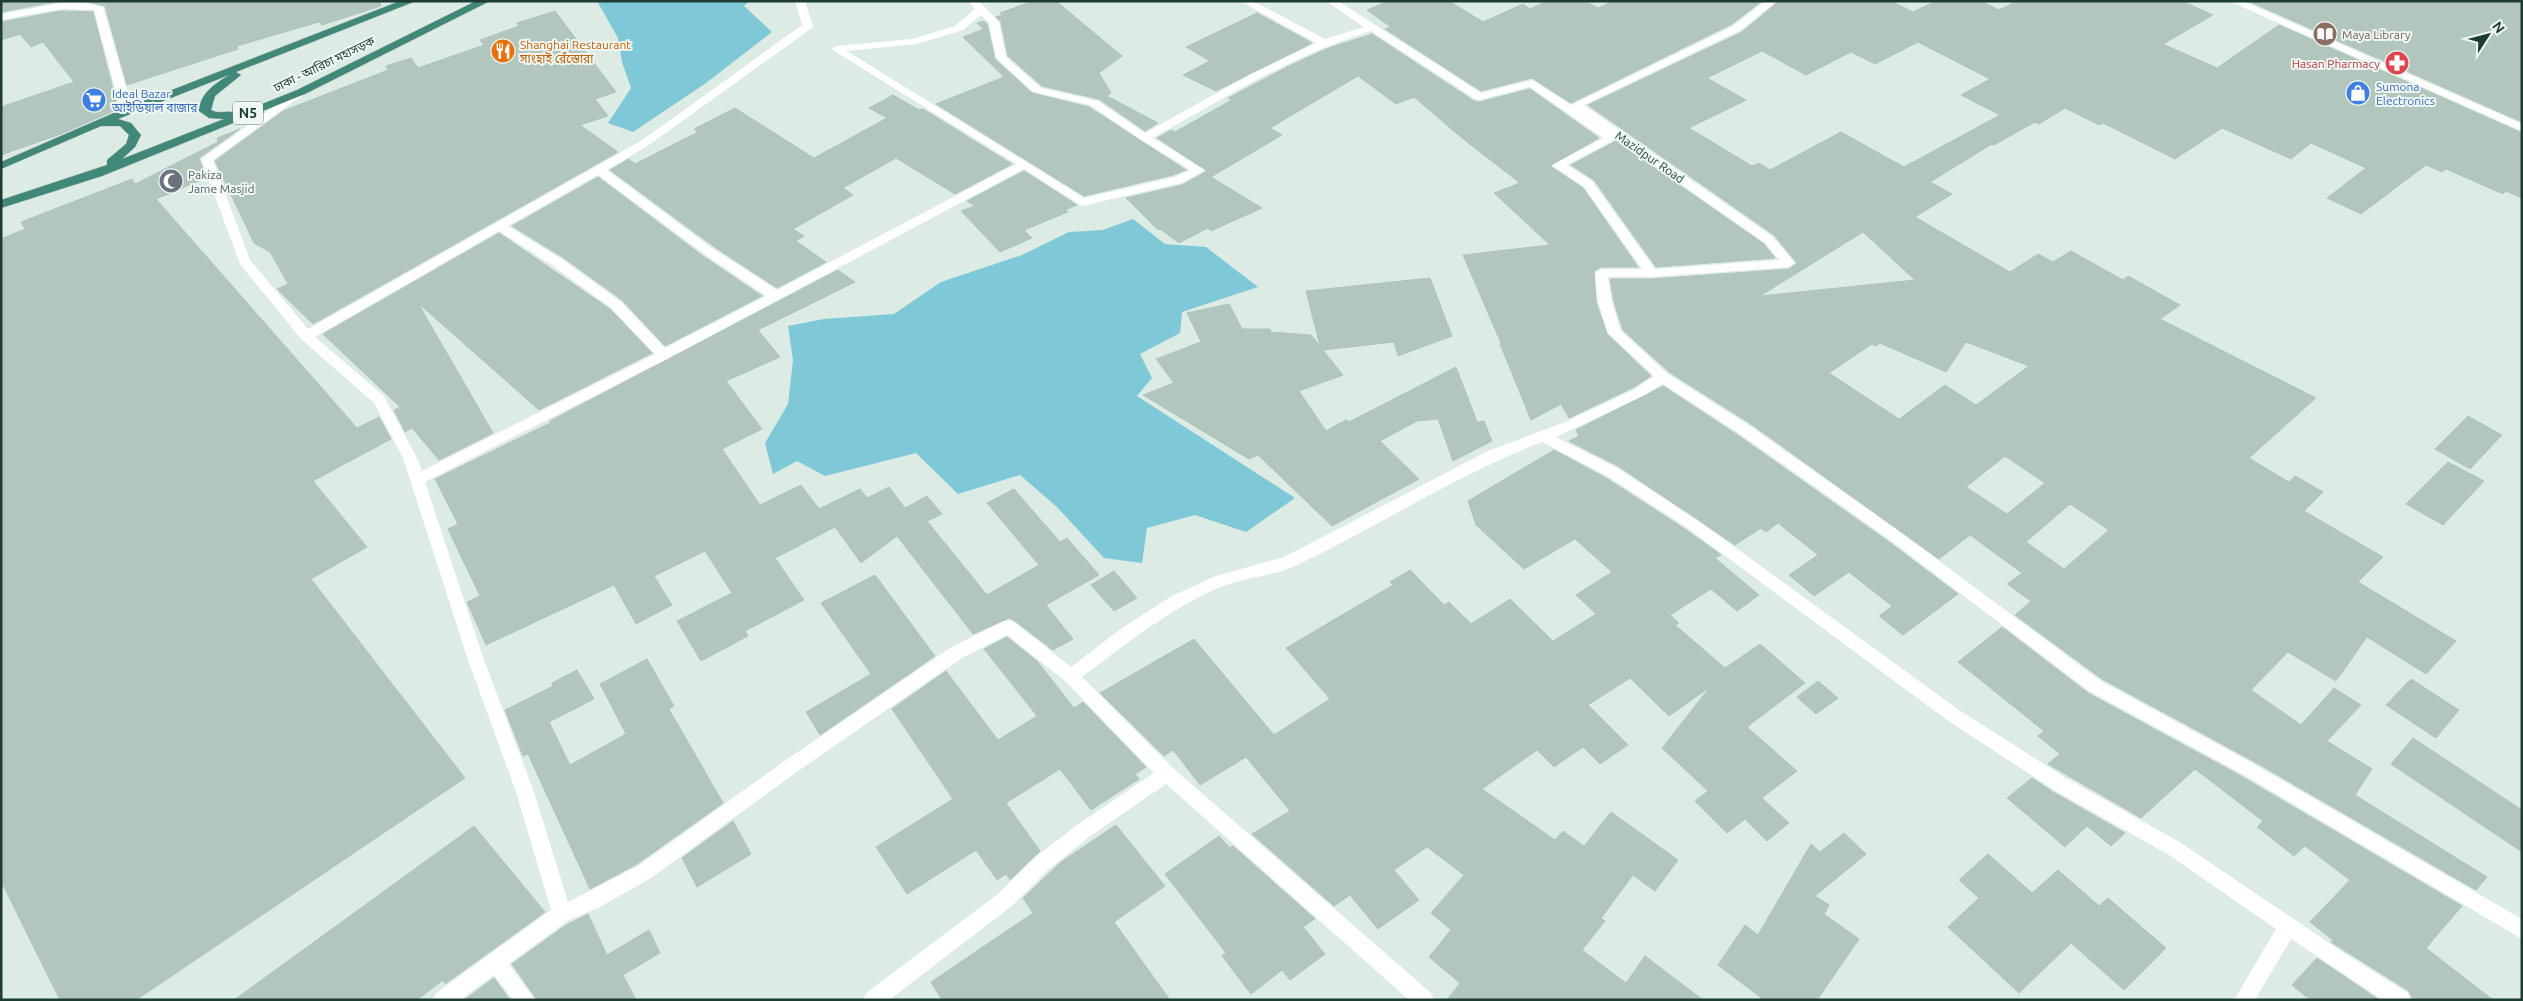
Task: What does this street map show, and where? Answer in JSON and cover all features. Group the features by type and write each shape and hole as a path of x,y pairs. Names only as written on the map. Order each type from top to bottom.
{"highway":[{"name":"ঢাকা - আরিচা মহাসড়ক","path":"1,204 98,173 301,92 485,1"},
{"name":"ঢাকা - আরিচা মহাসড়ক","path":"1,166 128,111 405,2"},
{"path":"262,58 220,86 209,96 204,104 205,111 213,116 226,116 267,106"},
{"path":"91,127 112,122 126,124 133,129 135,135 131,145 98,173"},
{"path":"1,156 70,136"}],"street":[{"path":"306,336 645,142 766,58 808,26 800,1"},
{"path":"1245,1 1324,43"},
{"path":"1331,1 1479,97 1532,83 1611,138 1558,165 1588,184 1652,273"},
{"name":"Mazidpur Road","path":"1652,273 1789,263 1769,240 1576,105 1737,28 1772,1"},
{"path":"2234,1 2522,128"},
{"path":"1,16 52,6 78,4 98,7 128,111"},
{"path":"977,5 994,22 1001,58 1037,90 1094,103 1145,138 1199,170 1178,180 1082,202 1024,164 836,49 913,42 959,28 977,5"},
{"path":"1145,138 1262,73 1324,43 1371,28"},
{"path":"301,92 207,160 244,261 306,336 379,400 410,458 476,660 525,792 562,914"},
{"path":"418,479 664,355 1024,164"},
{"path":"598,169 708,251 776,296"},
{"path":"499,226 558,263 616,305 664,355"},
{"path":"1652,273 1601,273 1605,302 1616,333 1663,377 1745,430 1895,536 2095,686 2248,769 2522,930"},
{"path":"1072,676 1128,632 1178,601 1222,580 1288,562 1493,455 1570,426 1640,392 1663,377"},
{"path":"1543,436 1612,472 1691,523 1953,715 2060,784 2175,849 2401,1000"},
{"path":"443,1000 562,914 590,904 646,872 768,782 956,653 1008,627 1025,637 1055,664 1072,676 1167,774 1424,1000"},
{"path":"873,1000 1005,900 1041,864 1082,831 1167,774"},
{"path":"2244,1000 2288,926"},
{"path":"495,961 525,1000"}],"water":[{"path":"597,1 749,1 744,6 772,32 706,83 633,132 608,123 631,88 622,62 618,38"},
{"path":"1133,219 1165,244 1206,247 1258,287 1182,312 1180,333 1140,354 1152,378 1137,396 1295,498 1246,532 1195,515 1147,528 1142,563 1104,558 1057,507 1020,475 958,494 916,453 825,476 797,461 773,474 765,443 788,404 793,360 788,326 824,319 894,314 941,282 1022,255 1069,232 1103,230"}],"building":[{"path":"1,1 60,1 1,12"},
{"path":"86,1 380,1 381,6 322,25 319,22 237,46 238,49 127,85 105,6"},
{"path":"1033,1 1056,1 1122,56 1099,73 1111,93 1107,96 1158,123 1145,131 1099,99 1042,86 1008,56 1001,22 996,17 1002,15 1000,13"},
{"path":"1389,1 1449,1 1483,22 1523,4 1530,9 1547,1 1585,1 1598,8 1613,1 1762,1 1732,24 1571,103 1532,78 1481,91 1385,29 1391,27 1367,10"},
{"path":"1779,1 1891,1 1913,12 1936,1 1981,1 1999,10 2017,1 2182,1 2213,15 2163,44 2217,68 2279,25 2522,133 2522,198 2506,191 2503,194 2446,169 2442,172 2426,165 2361,214 2327,198 2366,168 2311,143 2291,159 2222,128 2175,159 2103,123 2099,125 2065,108 2039,124 2035,122 1994,145 1992,144 1930,182 1952,194 1915,217 2010,272 2038,254 2053,262 2071,251 2123,280 2128,276 2180,305 2160,319 2316,398 2249,458 2289,482 2295,476 2323,492 2304,511 2383,557 2358,582 2456,641 2426,674 2367,637 2336,681 2288,652 2251,690 2301,725 2334,688 2361,705 2327,741 2372,769 2355,795 2487,877 2476,890 2255,762 2102,679 2015,615 2031,601 2007,584 2022,573 1970,535 1939,559 1751,424 1669,372 1623,330 1614,302 1610,279 1652,279 1789,269 1797,263 1774,235 1588,105 1742,32","holes":["1918,42 1990,79 1961,95 2000,115 1904,167 1841,132 1770,170 1759,163 1752,166 1689,128 1746,100 1707,78 1762,51 1806,75 1851,52 1875,64","1863,232 1915,280 1760,296","1966,342 2029,366 1976,405 1945,385 1899,419 1829,373 1872,344 1876,346 1880,343 1946,372","2005,456 2045,483 2007,514 1966,487","2070,504 2109,530 2064,569 2026,542"]},
{"path":"2248,1 2522,1 2522,122"},
{"path":"61,11 93,12 118,109 61,134 1,155 1,107 74,82 43,42 31,47 20,34 1,40 1,22"},
{"path":"555,11 616,92 595,99 608,116 580,125 618,152 313,324 277,289 288,284 270,252 254,243 215,161 283,111 388,70 386,66 411,58 418,68 484,45 480,40 519,26 517,23"},
{"path":"1257,13 1312,43 1216,91 1183,75 1210,61 1186,47"},
{"path":"984,21 987,24 995,59 1032,93 1089,107 1186,170 1173,175 1084,196 936,104 1004,77 963,37 984,29 977,23"},
{"path":"1372,34 1474,101 1479,102 1530,89 1599,138 1550,166 1583,188 1638,267 1601,267 1594,271 1596,302 1607,334 1651,376 1634,387 1569,418 1561,404 1531,420 1501,343 1463,255 1550,245 1494,193 1520,183 1462,138 1414,97 1396,104 1358,76 1270,128 1282,135 1211,177 1262,208 1211,231 1208,228 1179,243 1160,229 1158,230 1126,198 1182,185 1207,171 1157,138 1171,130 1175,132 1232,100 1228,98 1287,67 1326,49"},
{"path":"893,95 919,110 923,109 1012,164 955,194 896,158 843,188 853,195 793,229 804,236 796,241 826,262 777,288 713,246 610,170 629,159 635,164 698,132 694,129 735,108 814,158 887,118 869,108"},
{"path":"240,129 199,158 206,178 156,199 357,428 379,417 391,439 313,481 367,547 311,579 465,778 136,1000 60,1000 1,881 1,239 25,229 21,222 132,179 135,184 218,142 217,138"},
{"path":"1616,141 1764,244 1775,258 1656,267 1594,180 1571,165"},
{"path":"1024,171 1077,205 1065,210 1068,212 1024,230 1032,238 1000,252 961,211 975,206 967,201"},
{"path":"598,177 703,256 762,296 665,346 622,300 564,258 512,226"},
{"path":"499,233 610,309 652,353 539,410 418,303 493,433 439,460 412,428 405,432 394,410 400,407 323,334"},
{"path":"838,270 855,282 758,330 780,357 726,381 762,429 722,449 760,505 801,485 819,509 860,489 867,498 889,487 905,508 927,496 942,514 927,521 987,595 1039,565 987,503 1014,489 1060,542 1067,538 1099,575 1046,605 1073,639 1053,650 1009,618 973,634 897,536 861,563 835,527 775,558 804,600 745,631 748,636 701,661 677,621 732,593 705,551 654,576 672,605 636,624 614,585 486,645 467,602 480,596 448,529 458,524 435,479 552,422 550,421"},
{"path":"1430,278 1452,336 1398,356 1394,342 1323,350 1343,375 1299,391 1326,431 1346,420 1349,422 1456,367 1477,422 1484,421 1492,441 1453,461 1438,419 1417,421 1380,441 1419,479 1332,526 1258,455 1249,459 1143,395 1174,383 1156,359 1201,342 1187,313 1229,304 1242,329 1270,329 1271,332 1311,335 1320,346 1306,291"},
{"path":"1663,386 1739,436 1889,542 1958,594 1903,635 1879,616 1892,606 1849,572 1814,596 1789,575 1818,555 1778,523 1766,532 1761,528 1735,545 1618,466 1569,441 1579,436 1576,430"},
{"path":"2468,416 2502,435 2470,469 2435,449"},
{"path":"1554,450 1606,478 1685,529 1721,555 1715,558 1759,595 1737,611 1711,589 1670,615 1679,623 1675,625 1725,668 1760,644 1805,683 1747,727 1797,771 1762,798 1789,823 1767,841 1745,819 1727,833 1695,801 1708,791 1662,748 1710,687 1669,716 1630,678 1588,705 1628,745 1600,764 1583,747 1554,767 1537,750 1482,789 1555,840 1563,831 1584,846 1611,812 1678,860 1655,891 1633,875 1601,918 1605,921 1582,950 1626,983 1645,956 1703,1000 1447,1000 1460,983 1429,957 1451,930 1431,913 1464,875 1427,847 1394,870 1419,900 1378,929 1350,895 1334,906 1252,834 1290,811 1246,757 1200,785 1173,750 1164,756 1100,693 1194,639 1274,735 1330,699 1286,648 1393,585 1390,582 1410,570 1444,605 1449,602 1471,624 1510,599 1553,641 1596,614 1576,595 1612,572 1575,539 1524,569 1476,525 1468,501"},
{"path":"2448,462 2484,481 2443,525 2406,504"},
{"path":"1114,571 1137,598 1114,611 1091,585"},
{"path":"875,575 935,656 820,735 806,712 871,674 821,603"},
{"path":"2002,627 2088,693 2241,776 2462,906 2426,948 2493,1000 2413,1000 2409,991 2331,942 2333,940 2310,922 2350,880 2305,846 2294,856 2257,827 2263,821 2195,769 2141,818 2048,764 2060,754 2038,736 2044,731 1958,662"},
{"path":"1007,637 1037,661 1074,708 1083,702 1146,767 1135,774 1139,779 1091,810 1060,769 1006,803 1040,851 1010,880 1006,874 997,880 976,850 907,894 876,847 953,799 892,709 946,671 998,740 1037,716 984,649"},
{"path":"647,659 674,706 669,709 723,803 637,864 590,889 528,754 523,756 505,710 553,686 552,683 577,670 594,699 549,722 570,765 626,734 600,684"},
{"path":"2411,679 2459,710 2436,738 2386,705"},
{"path":"1818,681 1838,698 1816,714 1797,697"},
{"path":"2413,738 2522,810 2522,852 2391,764"},
{"path":"2032,778 2125,833 2111,846 2087,826 2065,847 2007,798"},
{"path":"733,821 751,854 697,887 682,858"},
{"path":"1116,825 1165,886 1114,922 1170,1000 942,1000 931,982 1033,913 1023,898 1061,862"},
{"path":"474,826 545,912 445,984 443,980 417,1000 234,1000"},
{"path":"1844,833 1866,854 1815,896 1829,905 1824,914 1859,939 1817,1000 1764,1000 1718,965 1745,925 1758,935 1811,844 1820,852"},
{"path":"1219,836 1230,848 1233,846 1315,919 1303,927 1325,954 1290,980 1282,970 1251,994 1222,956 1226,953 1165,874"},
{"path":"1988,854 2032,893 2058,870 2099,906 2108,898 2166,948 2124,990 2071,943 2019,993 1948,927 1979,898 1959,880"},
{"path":"588,914 607,955 649,930 660,953 623,975 636,1000 537,1000 512,964 566,925"},
{"path":"2317,958 2379,1000 2310,1000 2292,985"},
{"path":"494,978 510,1000 464,1000"}],"place":[{"name":"Maya Library","path":"2325,34"},
{"name":"Shanghai Restaurant সাংহাই রেঁস্তোরা","path":"503,51"},
{"name":"Hasan Pharmacy","path":"2397,63"},
{"name":"Sumona Electronics","path":"2358,93"},
{"name":"Ideal Bazar আইডিয়াল বাজার","path":"94,100"},
{"name":"Pakiza Jame Masjid","path":"171,181"}]}
